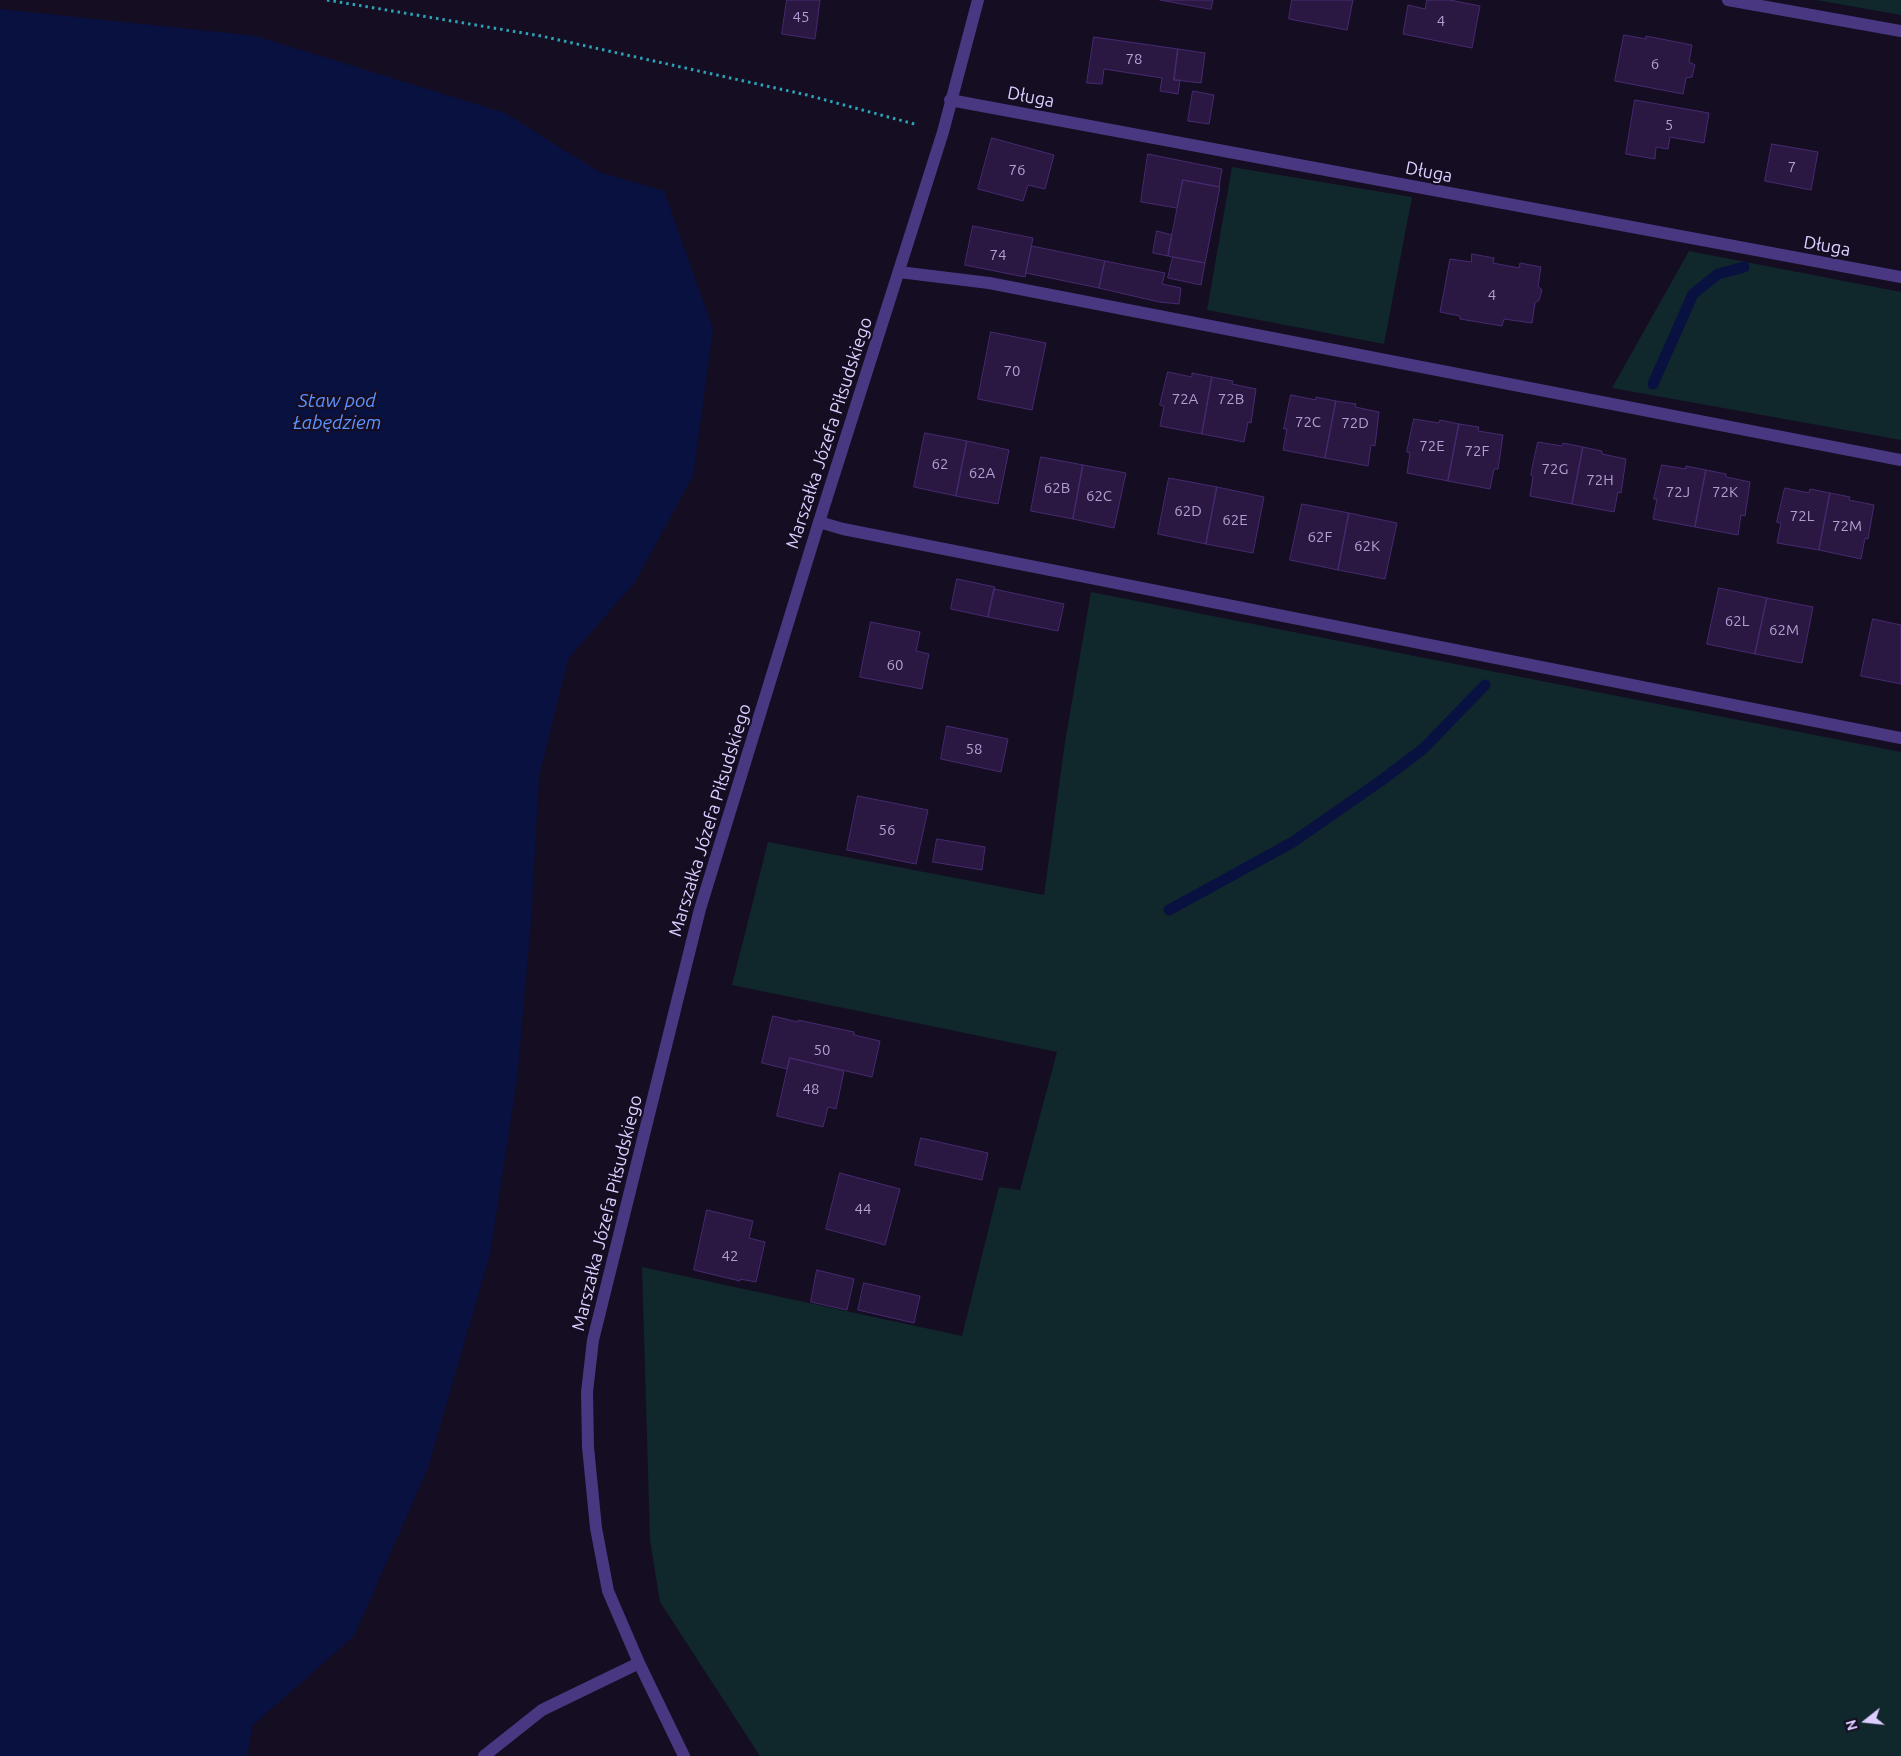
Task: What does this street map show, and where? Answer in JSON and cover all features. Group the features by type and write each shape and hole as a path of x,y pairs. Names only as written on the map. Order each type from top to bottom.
{"street":[{"name":"Marszałka Józefa Piłsudskiego","path":"684,1756 639,1663 608,1591 596,1528 588,1447 587,1392 593,1340 700,909 942,132 978,0"},
{"path":"1728,0 1901,31"},
{"name":"Długa","path":"950,100 1901,277"},
{"path":"899,272 989,283 1901,460"},
{"path":"819,522 852,531 1901,738"},
{"path":"484,1756 542,1710 639,1663"}],"path":[{"path":"327,0 541,36 807,96 942,132"}],"green space":[{"path":"1816,0 1901,0 1901,15"},
{"path":"1232,167 1412,197 1384,344 1207,310"},
{"path":"1689,251 1901,292 1901,440 1612,388"},
{"path":"1091,592 1901,752 1901,1756 760,1756 660,1602 650,1540 642,1267 962,1336 999,1187 1020,1190 1057,1052 732,985 768,842 1044,895 1065,742"}],"water":[{"name":"Staw pod Łabędziem","path":"0,9 256,36 505,113 599,172 664,191 713,329 693,476 635,582 568,659 539,777 531,922 517,1080 490,1254 428,1468 354,1636 253,1725 247,1756 0,1756"}],"building":[{"path":"787,0 820,0 815,39 782,34"},
{"path":"1160,0 1213,0 1211,9"},
{"path":"1292,0 1353,0 1347,30 1289,19"},
{"path":"1427,0 1450,0 1480,6 1472,48 1403,34 1408,5 1425,9"},
{"path":"1624,35 1646,39 1646,36 1692,45 1689,62 1695,65 1692,77 1686,78 1683,94 1615,81"},
{"path":"1094,37 1178,49 1174,80 1180,80 1178,94 1160,91 1162,78 1104,69 1102,84 1087,83"},
{"path":"1178,49 1205,53 1201,83 1174,80"},
{"path":"1193,91 1214,95 1209,124 1188,121"},
{"path":"1635,100 1709,113 1704,143 1670,137 1668,149 1656,147 1655,159 1626,154"},
{"path":"992,138 1054,155 1045,189 1028,185 1023,201 978,189"},
{"path":"1772,144 1818,152 1811,190 1765,181"},
{"path":"1148,154 1222,169 1219,187 1183,180 1177,208 1141,202"},
{"path":"1183,180 1220,187 1205,263 1168,256"},
{"path":"973,226 1033,238 1025,277 965,265"},
{"path":"1157,231 1172,235 1168,256 1153,253"},
{"path":"1032,246 1105,261 1099,288 1026,273"},
{"path":"1472,254 1494,258 1493,263 1519,268 1520,263 1541,267 1538,286 1542,290 1539,300 1535,303 1532,323 1504,319 1502,326 1460,319 1460,316 1440,312 1450,259 1471,262"},
{"path":"1173,257 1205,263 1201,285 1168,278"},
{"path":"1105,261 1165,273 1162,284 1181,288 1179,304 1159,302 1099,288"},
{"path":"991,332 1046,343 1032,410 978,399"},
{"path":"1168,372 1192,377 1192,373 1212,377 1202,434 1160,426 1164,406 1160,405"},
{"path":"1212,377 1233,381 1232,384 1256,389 1251,423 1248,422 1244,442 1202,434"},
{"path":"1291,395 1316,400 1316,397 1336,401 1325,458 1283,450 1287,429 1284,429"},
{"path":"1336,401 1356,404 1355,407 1379,412 1375,446 1371,445 1368,466 1325,458"},
{"path":"1414,419 1439,423 1440,420 1459,424 1448,481 1407,473 1410,453 1407,452"},
{"path":"1459,424 1479,427 1478,431 1503,435 1498,469 1494,469 1490,489 1448,481"},
{"path":"925,433 967,441 956,496 914,487"},
{"path":"967,441 1009,450 998,504 956,496"},
{"path":"1538,442 1562,446 1563,443 1583,447 1572,504 1530,496 1533,476 1531,475"},
{"path":"1583,447 1602,451 1602,454 1626,459 1621,493 1618,492 1614,512 1572,504"},
{"path":"1041,457 1083,465 1073,519 1031,511"},
{"path":"1083,465 1126,473 1114,528 1073,519"},
{"path":"1662,465 1686,469 1686,466 1706,470 1695,527 1653,519 1657,499 1654,499"},
{"path":"1706,470 1750,482 1745,516 1741,515 1738,535 1695,527"},
{"path":"1169,478 1217,487 1206,544 1158,534"},
{"path":"1217,487 1264,497 1253,553 1206,544"},
{"path":"1785,488 1809,493 1810,489 1830,493 1819,550 1777,543 1781,523 1777,522"},
{"path":"1830,493 1850,497 1849,500 1874,505 1868,539 1865,538 1861,559 1819,550"},
{"path":"1302,504 1349,513 1338,570 1290,560"},
{"path":"1349,513 1397,523 1385,579 1338,570"},
{"path":"957,579 995,587 988,617 951,609"},
{"path":"1719,588 1767,598 1755,654 1707,644"},
{"path":"994,589 1064,604 1058,631 988,617"},
{"path":"1767,598 1813,607 1802,663 1755,654"},
{"path":"1873,619 1901,625 1901,684 1861,676"},
{"path":"871,622 920,632 916,651 929,654 922,689 860,677"},
{"path":"947,726 1008,739 1001,772 941,759"},
{"path":"858,796 928,810 916,864 847,850"},
{"path":"937,839 985,847 982,870 933,862"},
{"path":"773,1016 854,1032 854,1035 880,1041 872,1077 790,1058 787,1069 762,1063"},
{"path":"790,1058 844,1071 836,1109 828,1107 823,1127 777,1116"},
{"path":"921,1138 988,1153 982,1180 915,1165"},
{"path":"840,1173 900,1189 885,1245 826,1229"},
{"path":"707,1210 753,1221 749,1238 765,1242 756,1282 740,1279 740,1281 694,1270"},
{"path":"817,1270 854,1279 847,1310 811,1302"},
{"path":"864,1283 920,1296 914,1323 858,1310"}],"waterway":[{"path":"1653,384 1693,294 1718,274 1744,267"},
{"path":"1169,910 1293,842 1382,780 1423,749 1485,685"}]}
